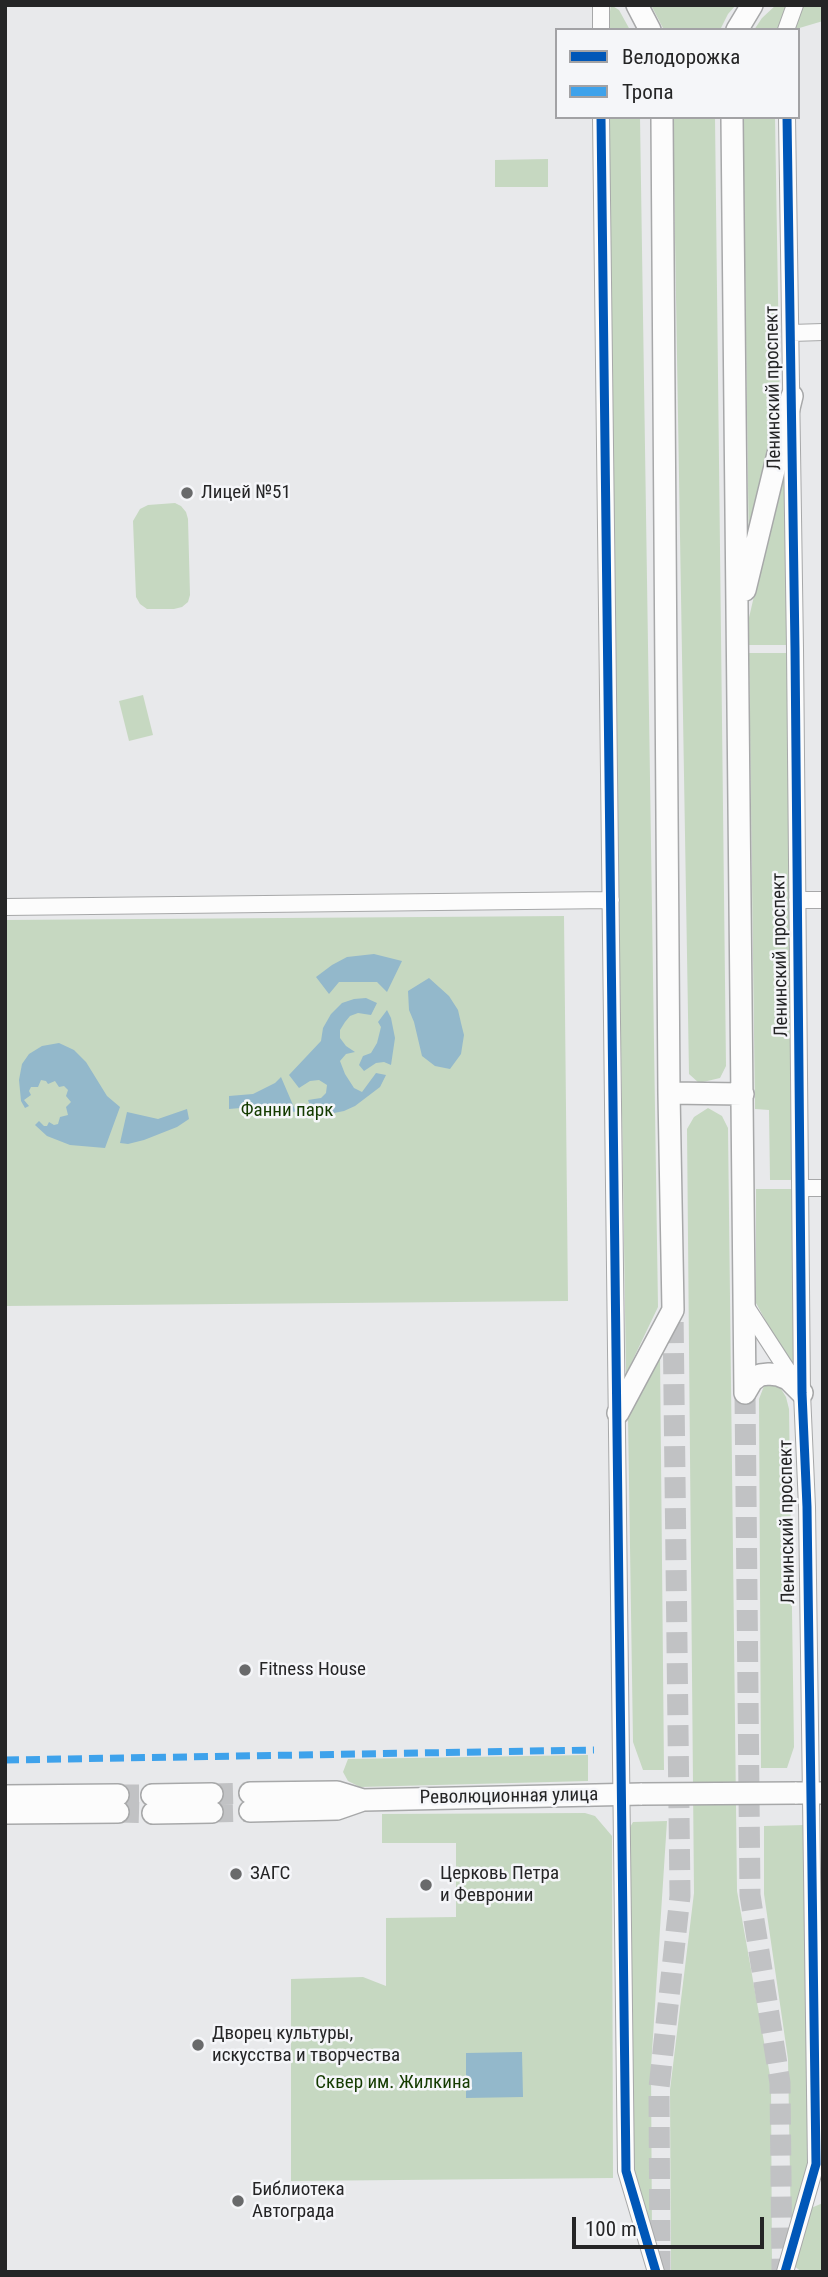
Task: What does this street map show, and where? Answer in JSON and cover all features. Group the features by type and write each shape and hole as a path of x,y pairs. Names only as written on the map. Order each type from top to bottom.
{"main road":[{"path":"637,5 649,28"},
{"path":"738,28 752,5"},
{"path":"618,1413 673,1310 662,119"},
{"name":"Ленинский проспект","path":"732,119 745,1393 752,1381 760,1375 769,1374 778,1374 788,1379 802,1393"},
{"path":"737,623 792,396"},
{"path":"669,1093 743,1094"},
{"name":"Революционная улица","path":"250,1802 337,1792 363,1800 809,1793"},
{"path":"5,1796 118,1803 5,1813"},
{"path":"152,1804 212,1803"}],"street":[{"path":"601,5 601,28"},
{"path":"787,28 795,5"},
{"path":"601,119 618,1413 631,1795 626,2171 656,2272"},
{"name":"Ленинский проспект","path":"785,2272 816,2164 807,1507 802,1393 787,119"},
{"path":"791,333 823,332"},
{"path":"5,907 611,900"},
{"path":"797,900 823,900"},
{"path":"801,1188 823,1188"},
{"path":"744,1305 802,1393"}],"green space":[{"path":"611,5 619,10 629,28 607,28"},
{"path":"651,5 736,5 721,28 663,28"},
{"path":"776,5 790,5 778,28 755,28"},
{"path":"800,5 823,5 823,21 796,28"},
{"path":"607,119 640,119 658,1307 626,1374"},
{"path":"673,119 715,119 726,1066 720,1078 699,1083 689,1074"},
{"path":"743,119 775,119 780,416 749,558"},
{"path":"548,159 548,187 495,187 495,160"},
{"path":"785,462 789,645 749,645 748,622"},
{"path":"175,503 186,512 188,519 190,595 188,602 182,607 147,609 136,597 133,521 140,509 148,505"},
{"path":"749,653 789,653 794,1180 770,1180 769,1110 755,1109"},
{"path":"143,695 153,735 129,741 119,701"},
{"name":"Фанни парк","path":"564,916 568,1301 5,1306 5,920"},
{"path":"708,1108 722,1116 728,1128 737,1891 771,2081 772,2272 671,2272 670,2090 694,1893 687,1129 694,1117"},
{"path":"756,1189 795,1189 795,1375 756,1303"},
{"path":"660,1353 664,1770 643,1770 633,1742 628,1417"},
{"path":"778,1384 789,1409 794,1747 787,1768 761,1768 759,1399 764,1386"},
{"path":"588,1755 588,1781 360,1787 348,1781 343,1772 348,1759"},
{"name":"Сквер им. Жилкина","path":"585,1813 595,1816 612,1836 613,2178 291,2181 291,1979 363,1977 386,1986 386,1918 456,1917 456,1843 382,1843 382,1814"},
{"path":"667,1821 651,2067 652,2239 640,2200 632,2158 628,1831 633,1822"},
{"path":"805,1825 810,2160 791,2233 788,2059 764,1894 764,1826"},
{"path":"823,2203 823,2271 802,2272 794,2266 811,2208"}],"water":[{"path":"374,954 402,961 387,992 377,982 339,982 329,994 316,977 347,957"},
{"path":"429,978 449,996 458,1010 464,1035 461,1054 450,1069 435,1066 422,1056 409,1010 408,991"},
{"path":"366,998 377,1003 371,1015 358,1013 345,1022 340,1030 340,1038 355,1052 346,1054 340,1061 354,1088 362,1092 376,1073 386,1075 380,1087 355,1106 314,1117 308,1100 321,1098 326,1093 327,1085 319,1080 310,1081 299,1088 289,1075 321,1041 323,1028 331,1014 342,1003"},
{"path":"387,1010 395,1038 391,1065 376,1063 364,1071 359,1065 363,1056 371,1053 377,1043 381,1027 378,1022"},
{"path":"59,1043 74,1050 86,1062 107,1096 120,1107 105,1148 70,1145 47,1136 35,1125 39,1121 44,1126 49,1122 58,1124 60,1117 68,1115 66,1107 71,1102 66,1096 68,1090 64,1086 59,1087 55,1081 48,1084 41,1080 38,1087 31,1087 31,1095 24,1100 29,1106 25,1108 21,1101 19,1080 22,1064 29,1054 42,1046"},
{"path":"281,1077 296,1112 252,1107 229,1109 229,1096 253,1094"},
{"path":"187,1109 189,1119 177,1127 144,1140 120,1143 127,1112 158,1119"},
{"path":"522,2052 523,2097 466,2098 466,2053"}],"tunnel":[{"path":"660,2272 659,2088 680,1896 673,1310"},
{"path":"745,1393 750,1895 780,2083 782,2272"},
{"path":"212,1794 250,1793"},
{"path":"118,1795 152,1795"},
{"path":"212,1812 250,1811"},
{"path":"118,1812 153,1813"}],"marked path":[{"path":"5,1760 594,1750"}],"cycle path":[{"path":"601,119 626,2171 656,2272"},
{"path":"785,2272 816,2164 807,1507 802,1393 787,119"}],"place":[{"name":"Лицей №51","path":"187,493"},
{"name":"Fitness House","path":"245,1670"},
{"name":"ЗАГС","path":"236,1874"},
{"name":"Церковь Петра и Февронии","path":"426,1885"},
{"name":"Дворец культуры, искусства и творчества","path":"198,2045"},
{"name":"Библиотека Автограда","path":"238,2201"}]}
